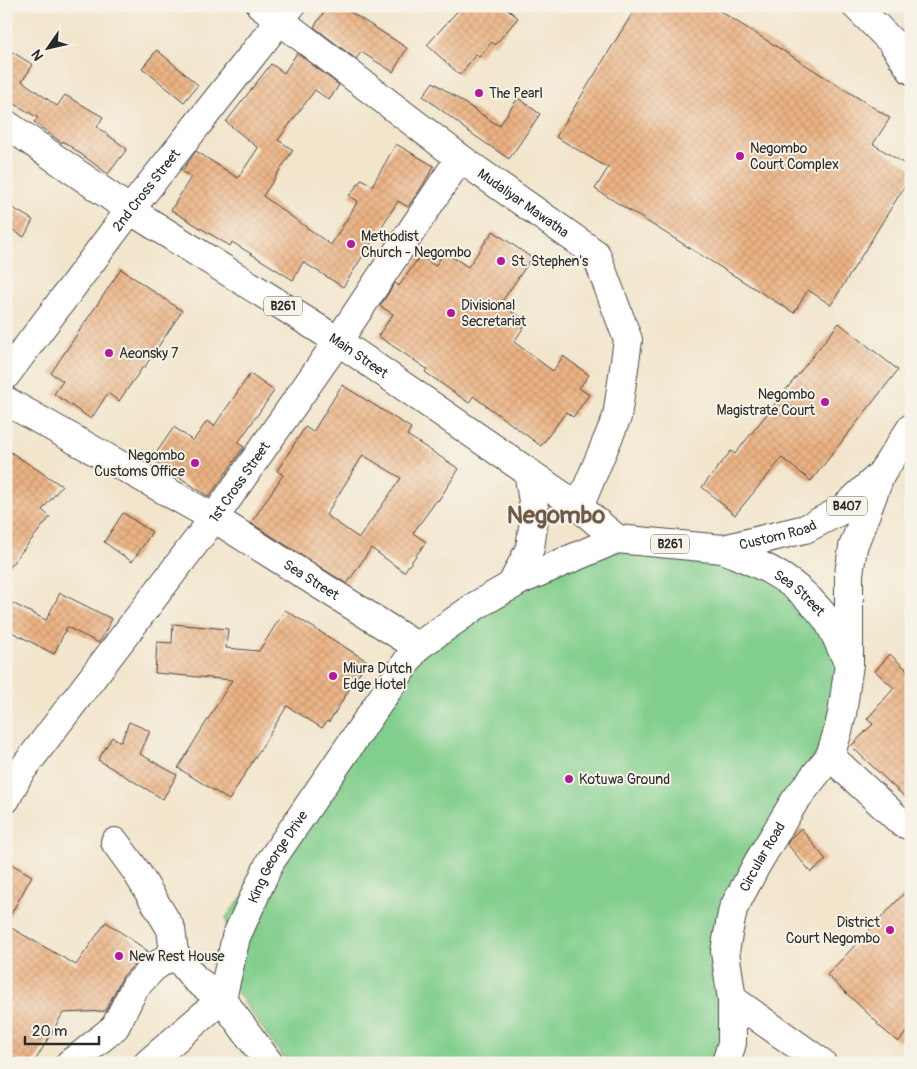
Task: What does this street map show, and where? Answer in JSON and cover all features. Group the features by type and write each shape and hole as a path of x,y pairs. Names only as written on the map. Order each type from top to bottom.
{"street":[{"path":"856,6 892,42 911,70"},
{"name":"Mudaliyar Mawatha","path":"277,11 460,158 596,254 628,340 617,416 579,507"},
{"name":"2nd Cross Street","path":"6,375 277,11"},
{"name":"Main Street","path":"6,124 130,210 338,341 579,507 617,539"},
{"name":"1st Cross Street","path":"6,799 18,774 214,518 338,341 460,158"},
{"name":"Sea Street","path":"6,401 214,518 417,648"},
{"name":"Custom Road","path":"723,549 805,529 842,510 881,474 911,428"},
{"path":"511,586 530,548 535,513 528,472"},
{"name":"Circular Road","path":"726,1063 732,1043 732,999 725,952 733,909 794,802 830,756 842,714 849,664 849,574 853,547 881,474"},
{"path":"417,648 477,605 520,581 617,539"},
{"name":"B261","path":"617,539 723,549"},
{"name":"Sea Street","path":"723,549 764,566 800,590 827,620 849,664"},
{"name":"King George Drive","path":"222,999 236,937 270,862 417,648"},
{"path":"830,756 902,823 911,826"},
{"path":"115,842 136,871 171,930 174,953 195,979 222,999 269,1063"},
{"path":"70,1063 115,1027 136,986 153,968 174,953"},
{"path":"148,1063 222,999"},
{"path":"732,999 822,1063"}],"green space":[{"name":"Kotuwa Ground","path":"617,539 764,566 849,664 842,714 745,885 726,1063 300,1063 282,1056 234,988 226,917 270,862 417,647"}],"building":[{"path":"328,6 341,6 407,48 393,72 361,52 356,59 314,27"},
{"path":"462,6 504,6 518,18 495,45 492,42 479,57 476,54 460,75 427,45"},
{"name":"Negombo Court Complex","path":"637,6 712,6 890,118 873,144 911,168 911,176 831,305 808,290 794,313 595,189 608,168 556,137"},
{"path":"6,48 33,65 22,81 57,106 65,95 103,117 97,127 127,149 108,174 34,122 38,118 10,101 6,107"},
{"path":"157,50 198,85 184,102 142,68"},
{"path":"297,53 339,85 329,100 315,90 278,140 293,150 263,196 331,245 358,201 349,196 362,179 372,186 396,144 434,166 408,207 398,201 343,287 303,262 293,280 232,242 230,246 171,210 191,177 182,171 196,151 238,178 258,148 226,122 271,64 284,73"},
{"path":"433,82 499,126 518,98 540,114 509,159 462,127 423,96"},
{"path":"6,204 33,220 24,237 6,226"},
{"path":"493,231 532,258 500,304 527,322 514,342 553,371 563,356 589,375 579,388 589,395 573,417 566,412 541,446 473,396 469,403 425,372 427,369 378,336 393,314 380,306 395,283 399,286 420,256 435,266 445,252 468,267"},
{"name":"Aeonsky 7","path":"121,269 182,311 144,368 119,401 108,393 91,419 54,394 63,381 51,373"},
{"name":"Negombo Magistrate Court","path":"839,323 898,370 811,481 782,458 735,515 702,487 731,451 735,454"},
{"name":"Negombo Customs Office","path":"250,374 274,391 238,443 244,447 209,497 152,459 174,427 193,441 207,421 214,426"},
{"path":"342,385 411,428 407,435 459,469 438,501 413,533 426,542 404,572 371,548 347,584 251,523 283,475 277,471 305,427 313,432","holes":["363,455 401,478 359,538 326,515"]},
{"path":"6,449 62,486 42,510 50,517 6,571"},
{"path":"123,513 152,532 132,562 104,542"},
{"path":"60,593 112,619 99,643 67,627 54,654 6,629 6,600 46,620"},
{"path":"285,610 367,661 329,722 327,721 322,728 287,706 229,800 178,768 232,680 155,673 157,642 172,643 173,624 228,629 226,648 259,651"},
{"path":"890,654 908,671 911,668 911,803 851,746 873,724 867,719 894,688 875,671"},
{"path":"129,722 150,731 140,754 177,775 163,799 98,760 112,737 121,742"},
{"path":"801,828 826,860 811,872 787,844"},
{"path":"6,861 32,876 6,923"},
{"name":"District Court Negombo","path":"911,886 911,1027 898,1042 827,975"},
{"path":"106,922 148,951 123,976 105,1011 63,1013 34,1063 24,1063 6,1052 6,925 76,965"}],"place":[{"name":"The Pearl","path":"479,93"},
{"name":"Negombo Court Complex","path":"740,156"},
{"name":"Methodist Church - Negombo","path":"351,244"},
{"name":"St. Stephen's","path":"501,261"},
{"name":"Divisional Secretariat","path":"451,313"},
{"name":"Aeonsky 7","path":"109,353"},
{"name":"Negombo Magistrate Court","path":"825,402"},
{"name":"Negombo Customs Office","path":"195,463"},
{"name":"Miura Dutch Edge Hotel","path":"333,676"},
{"name":"Kotuwa Ground","path":"569,779"},
{"name":"District Court Negombo","path":"890,930"},
{"name":"New Rest House","path":"119,956"}],"district":[{"name":"Negombo","path":"556,515"}]}
